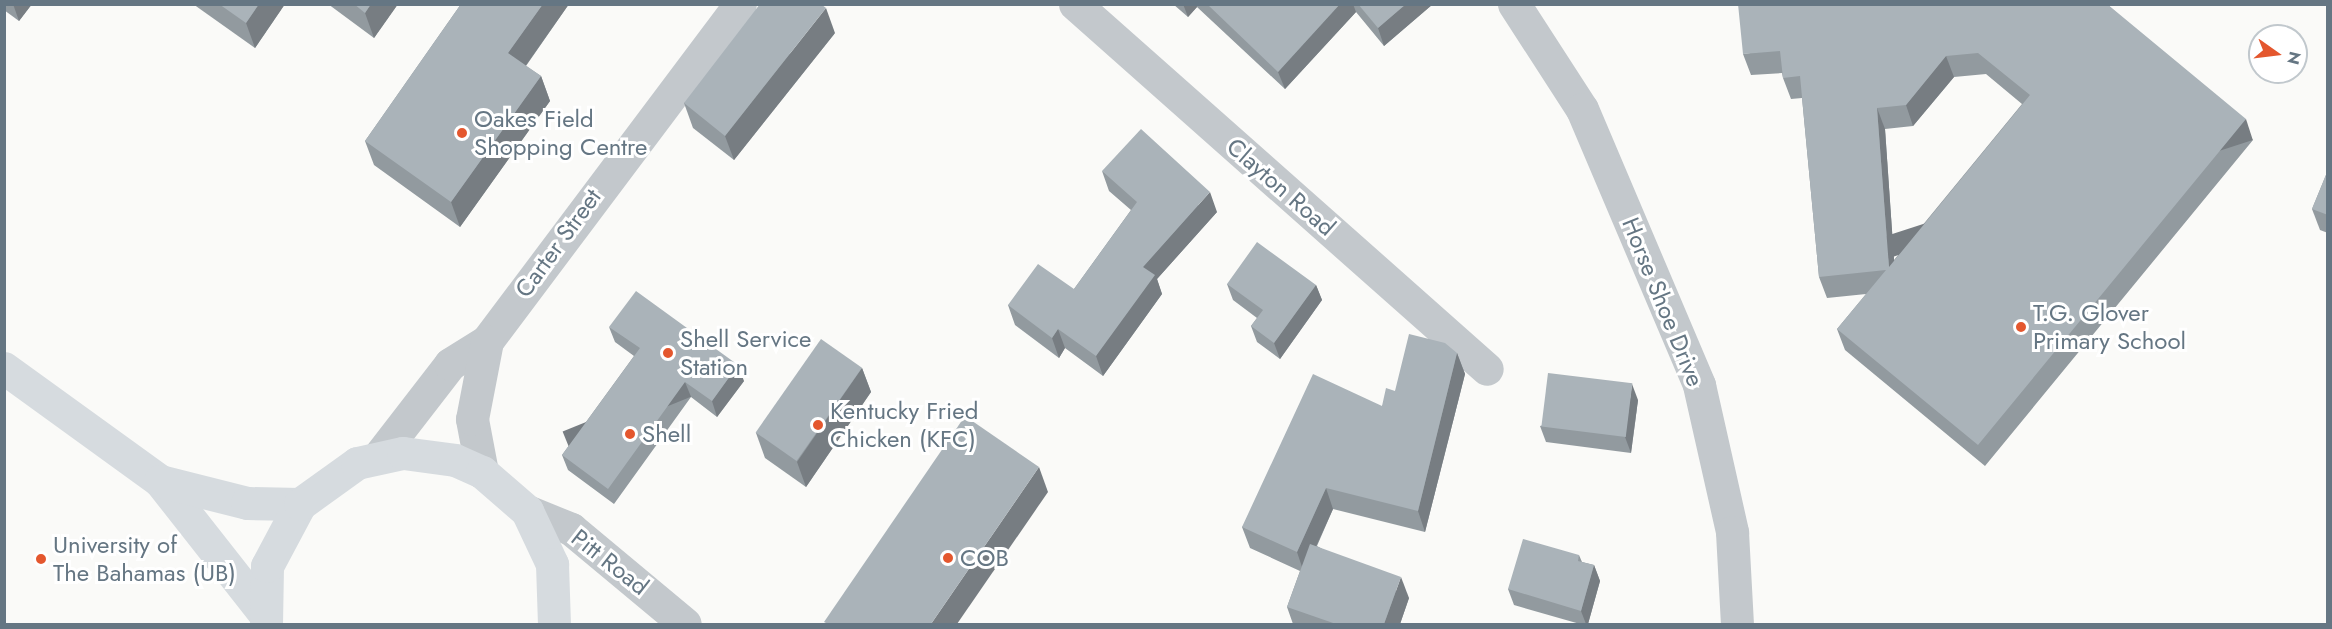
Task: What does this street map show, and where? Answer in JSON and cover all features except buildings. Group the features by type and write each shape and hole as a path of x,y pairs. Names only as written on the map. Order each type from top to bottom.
{"main road":[{"path":"4,368 160,481 265,619"},
{"path":"265,619 267,566 300,504 336,473 379,456 426,454 482,472 527,511 552,564 574,624"},
{"path":"160,481 247,503 300,504"},
{"path":"552,564 554,624"}],"street":[{"name":"Carter Street","path":"487,340 740,4"},
{"name":"Clayton Road","path":"1075,4 1487,369"},
{"name":"Horse Shoe Drive","path":"1514,4 1582,109 1699,385 1732,532 1737,624"},
{"path":"379,456 450,364 487,340"},
{"path":"482,472 472,418 487,340"},
{"name":"Pitt Road","path":"527,511 571,529 685,624"}],"place":[{"name":"Oakes Field Shopping Centre","path":"462,133"},
{"name":"T.G. Glover Primary School","path":"2021,327"},
{"name":"Shell Service Station","path":"668,353"},
{"name":"Kentucky Fried Chicken (KFC)","path":"818,425"},
{"name":"Shell","path":"630,434"},
{"name":"COB","path":"948,558"},
{"name":"University of The Bahamas (UB)","path":"41,559"}]}
